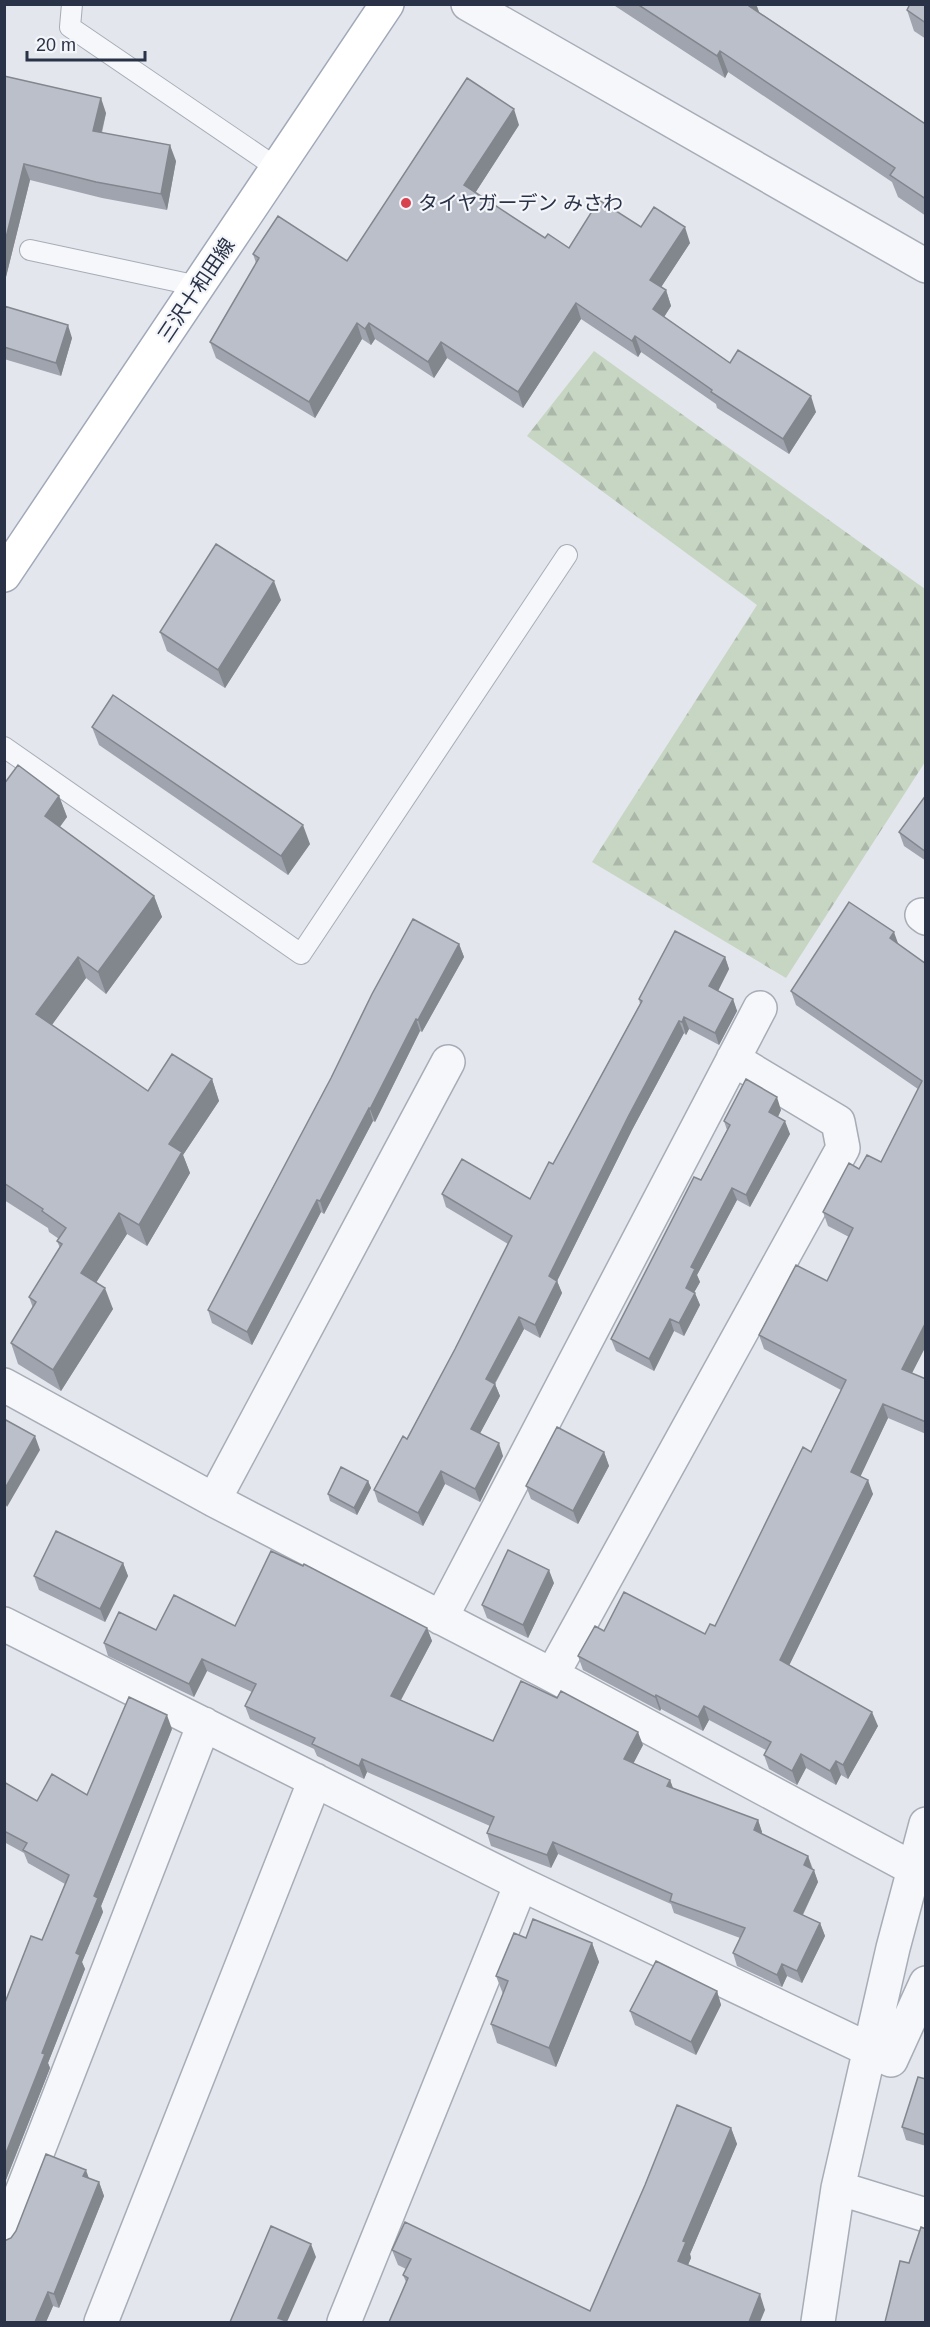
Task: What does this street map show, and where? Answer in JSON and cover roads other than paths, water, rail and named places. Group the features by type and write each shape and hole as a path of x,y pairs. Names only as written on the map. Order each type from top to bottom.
{"main road":[{"name":"三沢十和田線","path":"4,575 387,4"}],"street":[{"path":"468,4 926,266"},
{"path":"441,1618 760,1008"},
{"path":"552,1675 843,1148 838,1122 733,1059"},
{"path":"214,1500 448,1062"},
{"path":"4,1385 214,1500 552,1675 912,1868"},
{"path":"4,1624 521,1884 891,2060 926,1983"},
{"path":"4,2238 204,1724"},
{"path":"101,2322 315,1780"},
{"path":"818,2322 838,2188 912,1868 926,1824"},
{"path":"344,2322 521,1884"},
{"path":"838,2188 926,2215"}],"lane":[{"path":"72,4 70,27 277,168"},
{"path":"30,249 198,286"},
{"path":"4,747 301,954 567,555"}],"place":[{"name":"タイヤガーデン みさわ","path":"406,203"}]}
